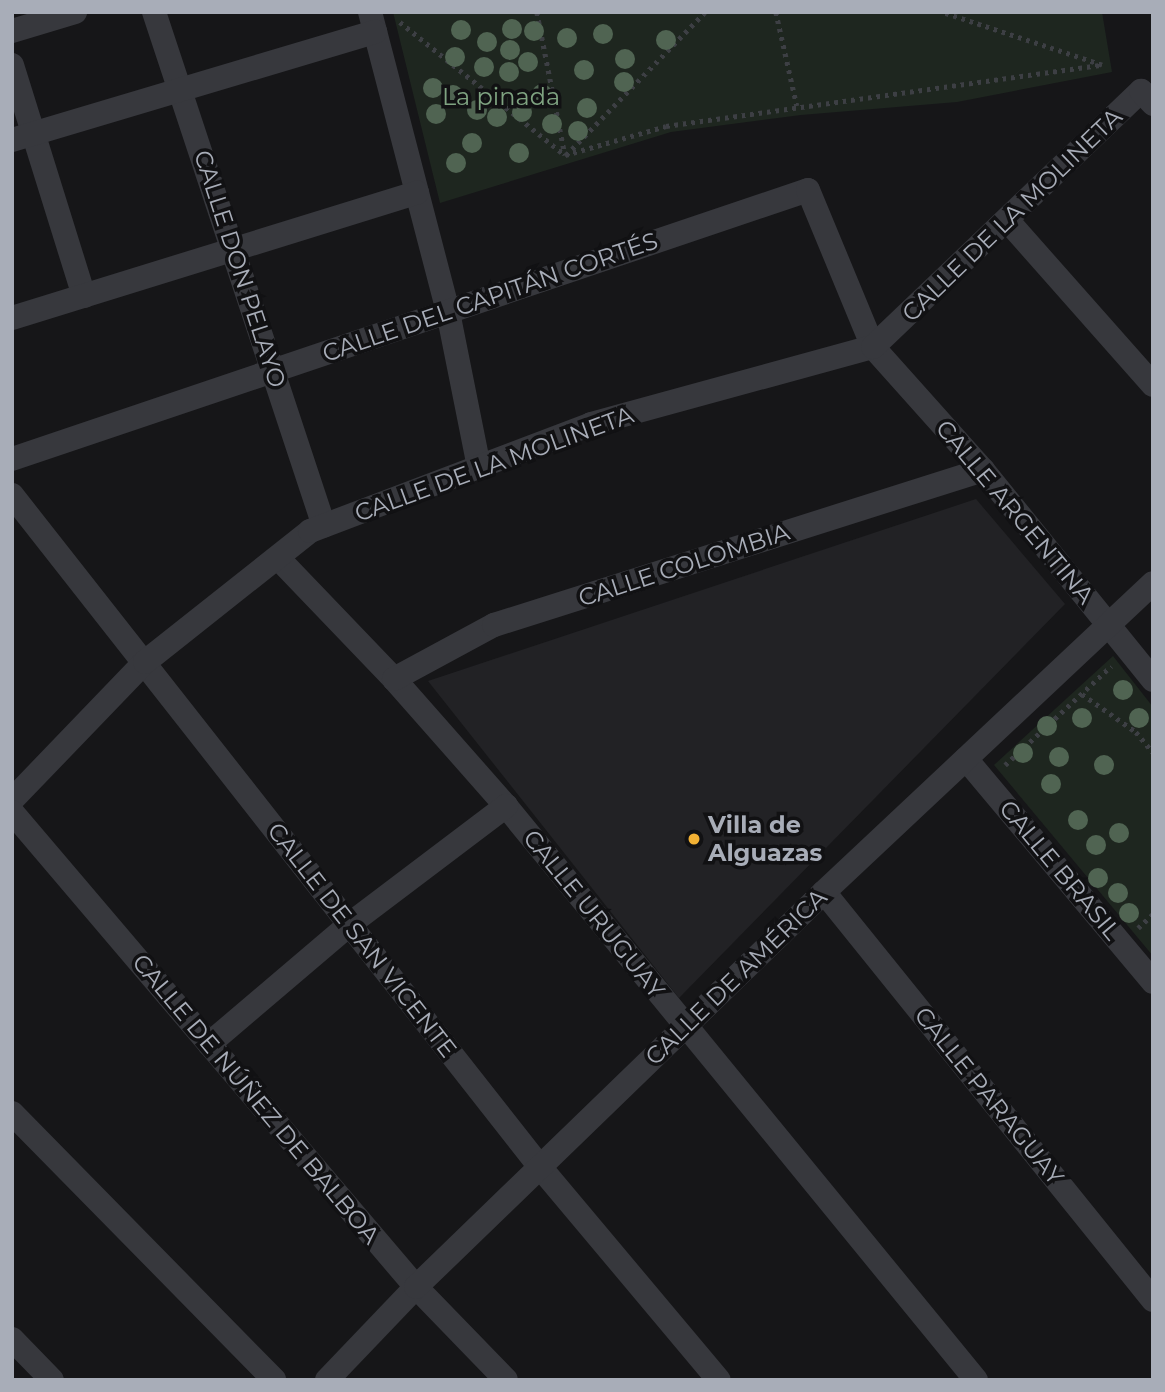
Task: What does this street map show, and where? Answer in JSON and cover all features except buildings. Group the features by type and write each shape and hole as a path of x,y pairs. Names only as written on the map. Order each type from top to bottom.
{"street":[{"path":"12,31 75,12"},
{"name":"CALLE DON PELAYO","path":"154,12 324,526"},
{"path":"22,137 181,92 372,22 448,312 480,467"},
{"path":"12,65 22,137 84,296"},
{"name":"CALLE DE LA MOLINETA","path":"12,800 145,662 310,531 592,424 873,347 1007,220 1147,98"},
{"name":"CALLE DEL CAPITÁN CORTÉS","path":"12,458 808,190 873,347"},
{"path":"12,318 417,193"},
{"path":"1007,220 1153,385"},
{"name":"CALLE ARGENTINA","path":"873,347 983,470 1153,680"},
{"name":"CALLE COLOMBIA","path":"394,679 494,625 983,470"},
{"name":"CALLE DE SAN VICENTE","path":"12,495 540,1167 719,1380"},
{"name":"CALLE URUGUAY","path":"278,558 394,679 506,806 976,1380"},
{"name":"CALLE DE AMÉRICA","path":"327,1380 416,1287 824,892 1153,583"},
{"name":"CALLE BRASIL","path":"966,758 1153,982"},
{"path":"209,1044 349,924 506,806"},
{"name":"CALLE DE NÚÑEZ DE BALBOA","path":"12,812 416,1287 506,1380"},
{"name":"CALLE PARAGUAY","path":"824,892 1153,1300"},
{"path":"12,1113 274,1380"},
{"path":"12,1339 52,1380"}],"path":[{"path":"537,12 565,155"},
{"path":"565,155 705,12"},
{"path":"776,12 797,106"},
{"path":"565,155 666,126 1102,65 942,12"},
{"path":"399,21 565,155"},
{"path":"995,774 1121,657"},
{"path":"1082,694 1136,732 1153,752"}],"shaded area":[{"name":"Villa de Alguazas","path":"976,499 1065,604 679,998 428,681"}],"green space":[{"name":"La pinada","path":"393,12 1102,12 1112,72 957,102 801,115 671,132 440,203"},
{"path":"1113,656 1153,707 1153,956 994,765"}],"place":[{"name":"Villa de Alguazas","path":"694,839"}]}
